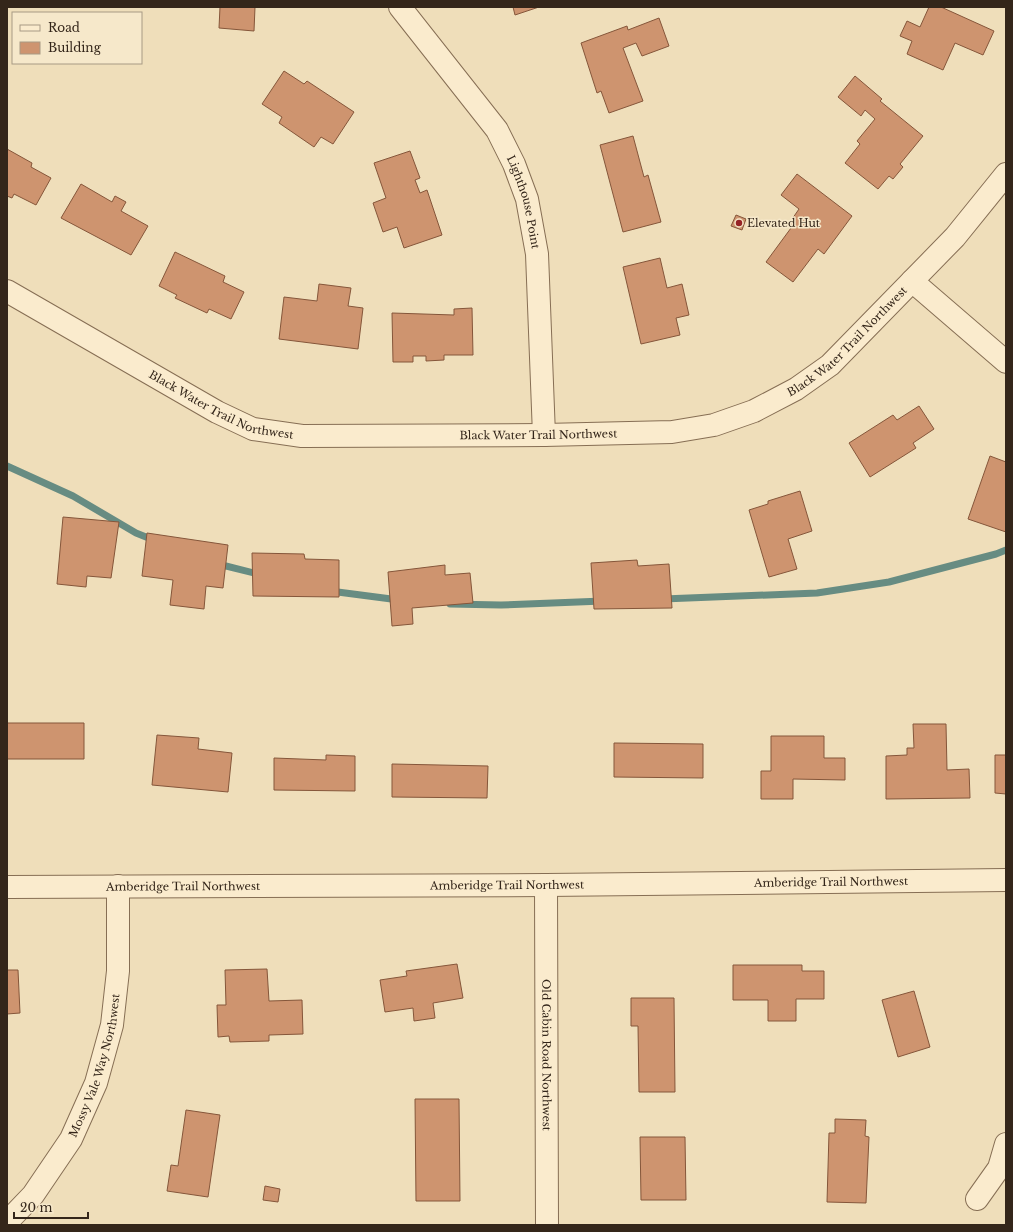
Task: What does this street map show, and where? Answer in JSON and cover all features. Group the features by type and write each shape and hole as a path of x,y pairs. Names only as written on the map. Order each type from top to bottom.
{"street":[{"name":"Lighthouse Point","path":"400,7 497,130 514,164 527,199 537,254 544,435"},
{"name":"Black Water Trail Northwest","path":"7,291 216,412 253,429 302,436 544,435 672,432 714,424 754,411 796,389 830,365 955,237 1006,174"},
{"path":"912,281 1006,362"},
{"name":"Amberidge Trail Northwest","path":"7,886 546,885 1006,880"},
{"name":"Old Cabin Road Northwest","path":"546,885 547,1225"},
{"name":"Mossy Vale Way Northwest","path":"7,1222 34,1195 71,1139 96,1083 112,1025 118,971 118,886"},
{"path":"977,1199 999,1168 1006,1144"}],"building":[{"path":"220,7 255,7 254,31 219,28"},
{"path":"513,7 539,7 515,15"},
{"path":"929,7 941,7 994,31 983,55 955,43 943,70 907,54 912,41 900,36 907,21 920,27"},
{"path":"659,18 669,46 642,56 636,43 623,48 643,101 609,113 601,91 597,93 581,43 627,26 628,30"},
{"path":"284,71 304,84 307,81 354,112 333,144 321,137 314,147 279,123 282,117 262,104"},
{"path":"855,76 882,99 880,101 923,136 900,164 903,167 893,179 889,176 878,189 845,163 860,144 857,141 875,119 865,110 861,116 838,97"},
{"path":"633,136 644,177 648,175 661,222 623,232 600,145"},
{"path":"7,149 32,163 31,167 51,178 36,205 14,194 12,198 7,196"},
{"path":"410,151 420,178 415,180 420,193 427,190 442,235 404,248 397,227 383,232 373,203 386,198 374,163"},
{"path":"797,174 852,216 824,254 818,249 793,282 766,262 791,228 788,225 799,209 781,195"},
{"path":"81,184 112,202 115,196 126,202 121,211 148,226 131,255 61,218"},
{"name":"Elevated Hut","path":"736,215 746,219 742,230 731,226"},
{"path":"175,252 225,276 223,282 244,292 231,319 209,309 207,313 175,298 177,295 159,286"},
{"path":"660,258 667,288 682,284 689,315 676,318 680,335 641,344 623,267"},
{"path":"319,284 351,288 348,306 363,308 358,349 279,339 284,297 317,301"},
{"path":"472,308 473,355 444,355 444,360 426,361 426,356 413,356 413,362 393,362 392,313 454,315 454,309"},
{"path":"919,406 934,429 913,443 916,448 870,477 849,443 893,415 897,420"},
{"path":"990,456 1006,462 1006,532 968,519"},
{"path":"800,491 812,531 788,539 797,569 769,577 749,510 768,504 768,501"},
{"path":"63,517 119,522 111,578 87,576 86,587 57,584"},
{"path":"147,533 228,545 223,588 206,586 204,609 170,605 173,580 142,576"},
{"path":"252,553 304,554 305,559 339,560 339,597 253,596"},
{"path":"637,560 638,566 669,564 672,608 594,609 591,563"},
{"path":"445,565 445,575 470,573 473,603 412,608 413,624 392,626 388,572"},
{"path":"7,723 84,723 84,759 7,759"},
{"path":"913,724 946,724 947,770 969,769 970,798 886,799 886,756 907,755 907,748 914,748"},
{"path":"157,735 199,738 198,749 232,753 228,792 152,785"},
{"path":"771,736 824,736 824,758 845,758 845,780 793,779 793,799 761,799 761,771 771,771"},
{"path":"614,743 703,744 703,778 614,777"},
{"path":"326,755 355,756 355,791 274,790 274,758 326,760"},
{"path":"995,755 1006,755 1006,794 995,793"},
{"path":"392,764 488,766 487,798 392,797"},
{"path":"457,964 463,998 433,1003 435,1018 414,1021 413,1008 385,1012 380,980 407,976 406,971"},
{"path":"733,965 802,965 802,971 824,971 824,999 796,999 796,1021 768,1021 768,1000 733,1000"},
{"path":"267,969 269,1001 302,1000 303,1034 269,1035 269,1041 230,1042 229,1036 218,1037 217,1005 226,1005 225,970"},
{"path":"7,970 18,970 20,1013 7,1014"},
{"path":"914,991 930,1047 898,1057 882,1000"},
{"path":"631,998 674,998 675,1092 639,1092 638,1026 631,1026"},
{"path":"415,1099 459,1099 460,1201 416,1201"},
{"path":"186,1110 220,1115 208,1197 167,1191 171,1165 178,1166"},
{"path":"835,1119 866,1120 865,1136 869,1137 866,1203 827,1202 829,1133 835,1133"},
{"path":"640,1137 685,1137 686,1200 641,1200"},
{"path":"265,1186 280,1189 278,1202 263,1200"}],"waterway":[{"path":"7,466 73,496 136,533 156,541"},
{"path":"663,599 817,593 889,582 996,554 1006,550"},
{"path":"218,564 262,575"},
{"path":"330,591 399,600"},
{"path":"450,604 501,605 603,601"}],"place":[{"name":"Elevated Hut","path":"739,223"}]}
